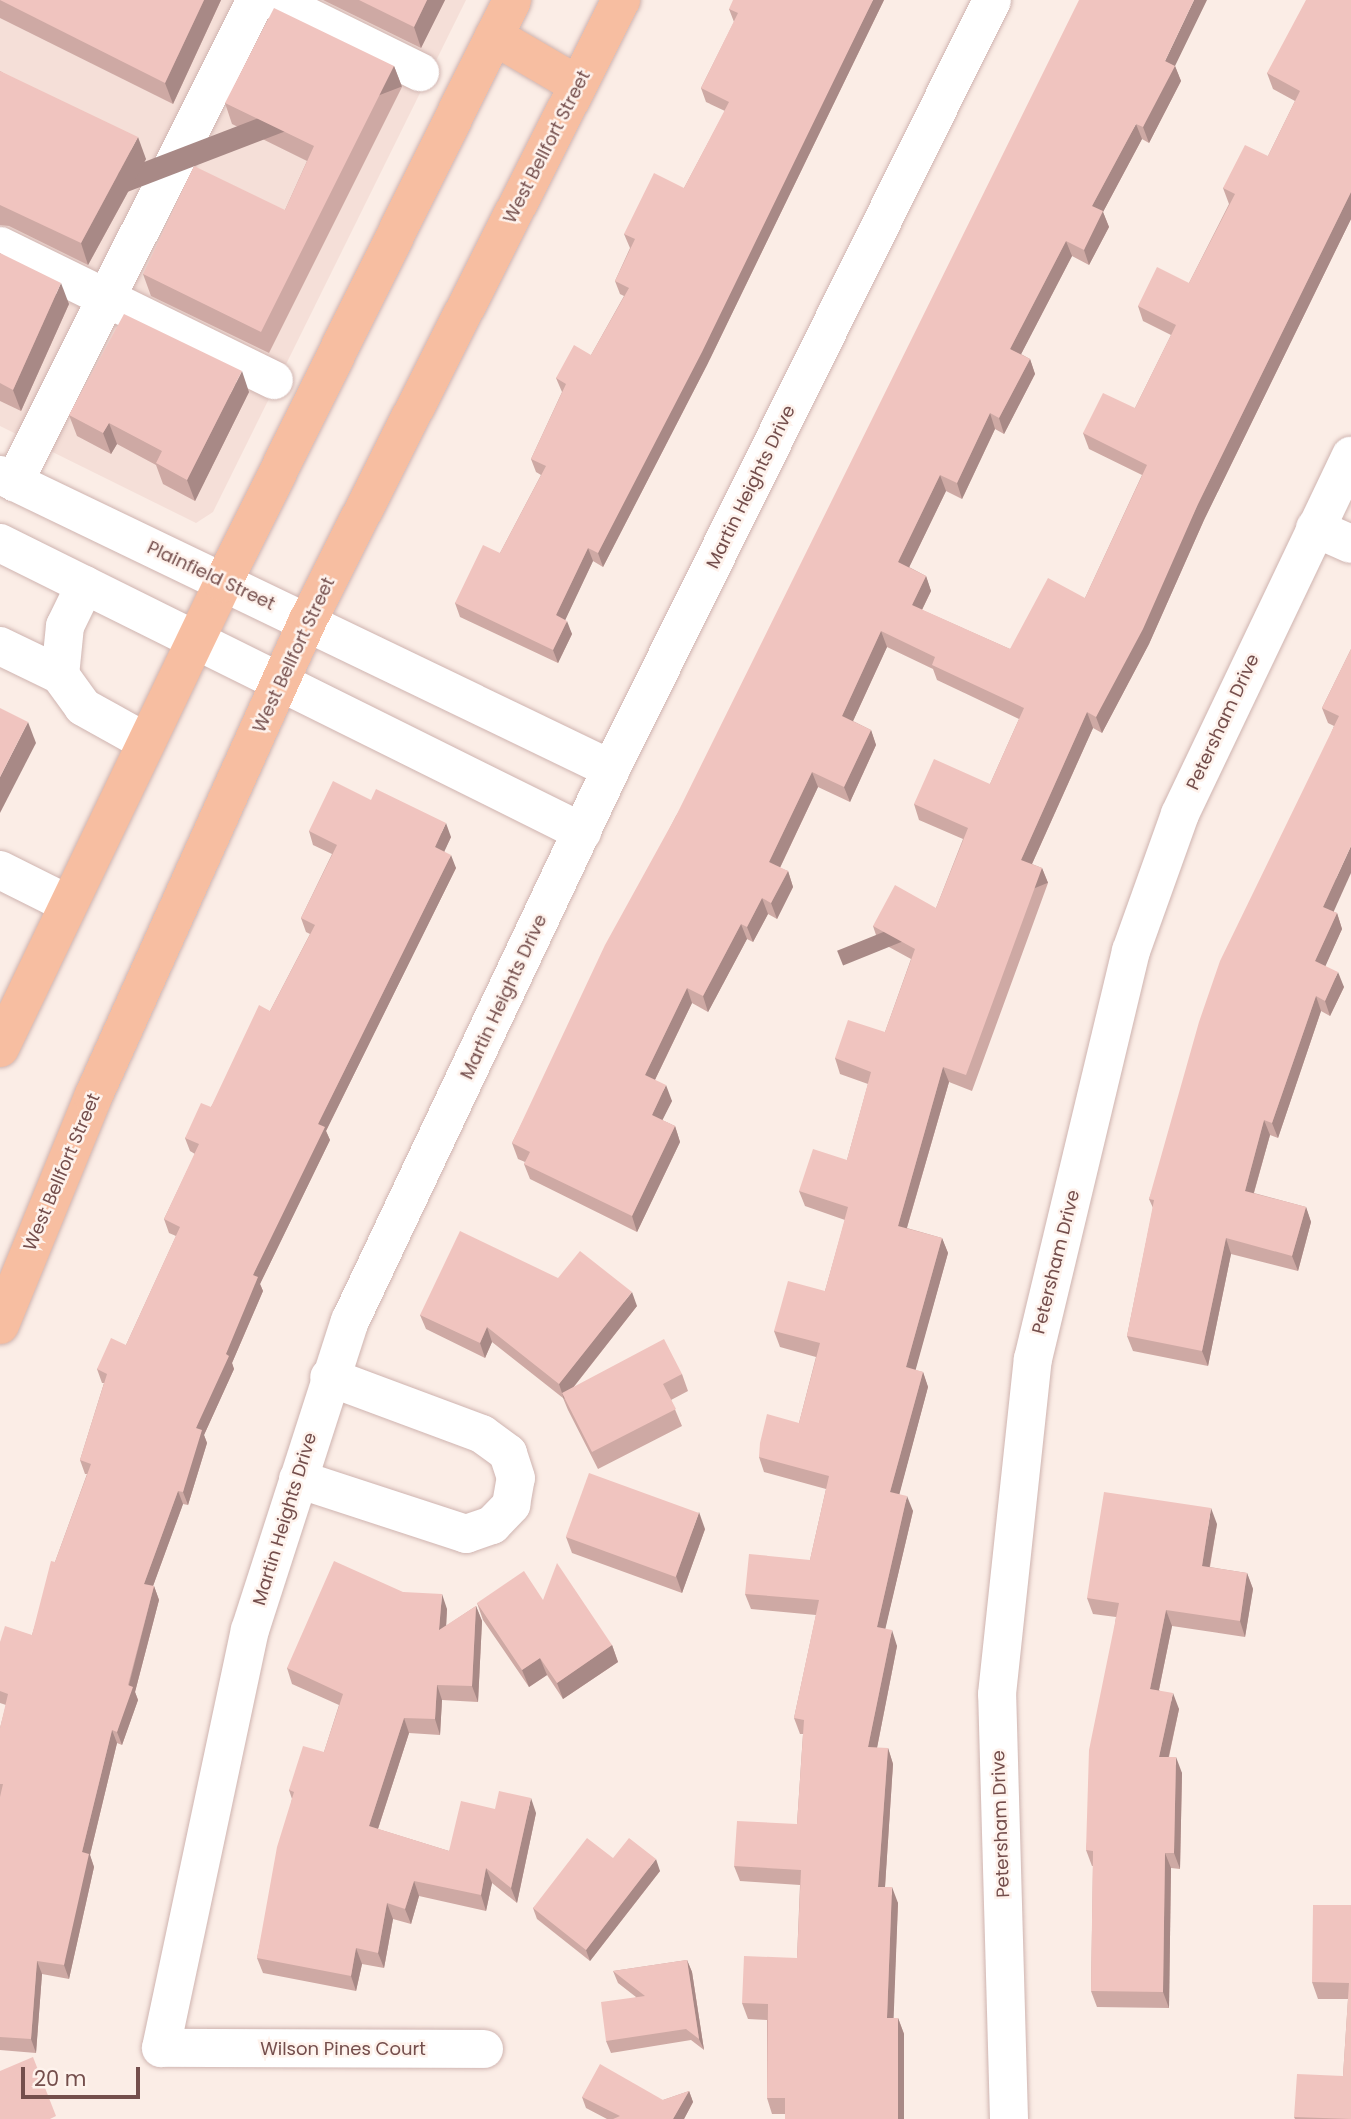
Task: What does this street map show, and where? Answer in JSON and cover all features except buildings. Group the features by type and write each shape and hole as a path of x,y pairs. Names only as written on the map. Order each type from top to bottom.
{"main road":[{"path":"0,1048 195,640 512,0"},
{"name":"West Bellfort Street","path":"0,1325 93,1097 308,621 621,0"},
{"path":"494,36 578,85"}],"street":[{"path":"7,479 106,298 256,0"},
{"path":"274,0 420,72"},
{"name":"Martin Heights Drive","path":"161,2048 250,1629 349,1321 611,769 992,0"},
{"path":"0,246 274,380"},
{"name":"Petersham Drive","path":"1009,2119 998,1694 1033,1359 1131,951 1180,814 1351,456"},
{"name":"Plainfield Street","path":"7,479 308,621 611,769"},
{"path":"1315,528 1351,544"},
{"path":"0,542 582,832"},
{"path":"60,676 65,625 85,584"},
{"path":"0,646 60,676 83,707 146,742"},
{"path":"0,870 68,904"},
{"path":"298,1479 466,1534 492,1525 511,1505 516,1478 508,1453 482,1434 329,1377"},
{"name":"Wilson Pines Court","path":"161,2048 484,2049"}],"shaded area":[{"path":"0,0 466,0 213,512 196,523 0,426"}]}
